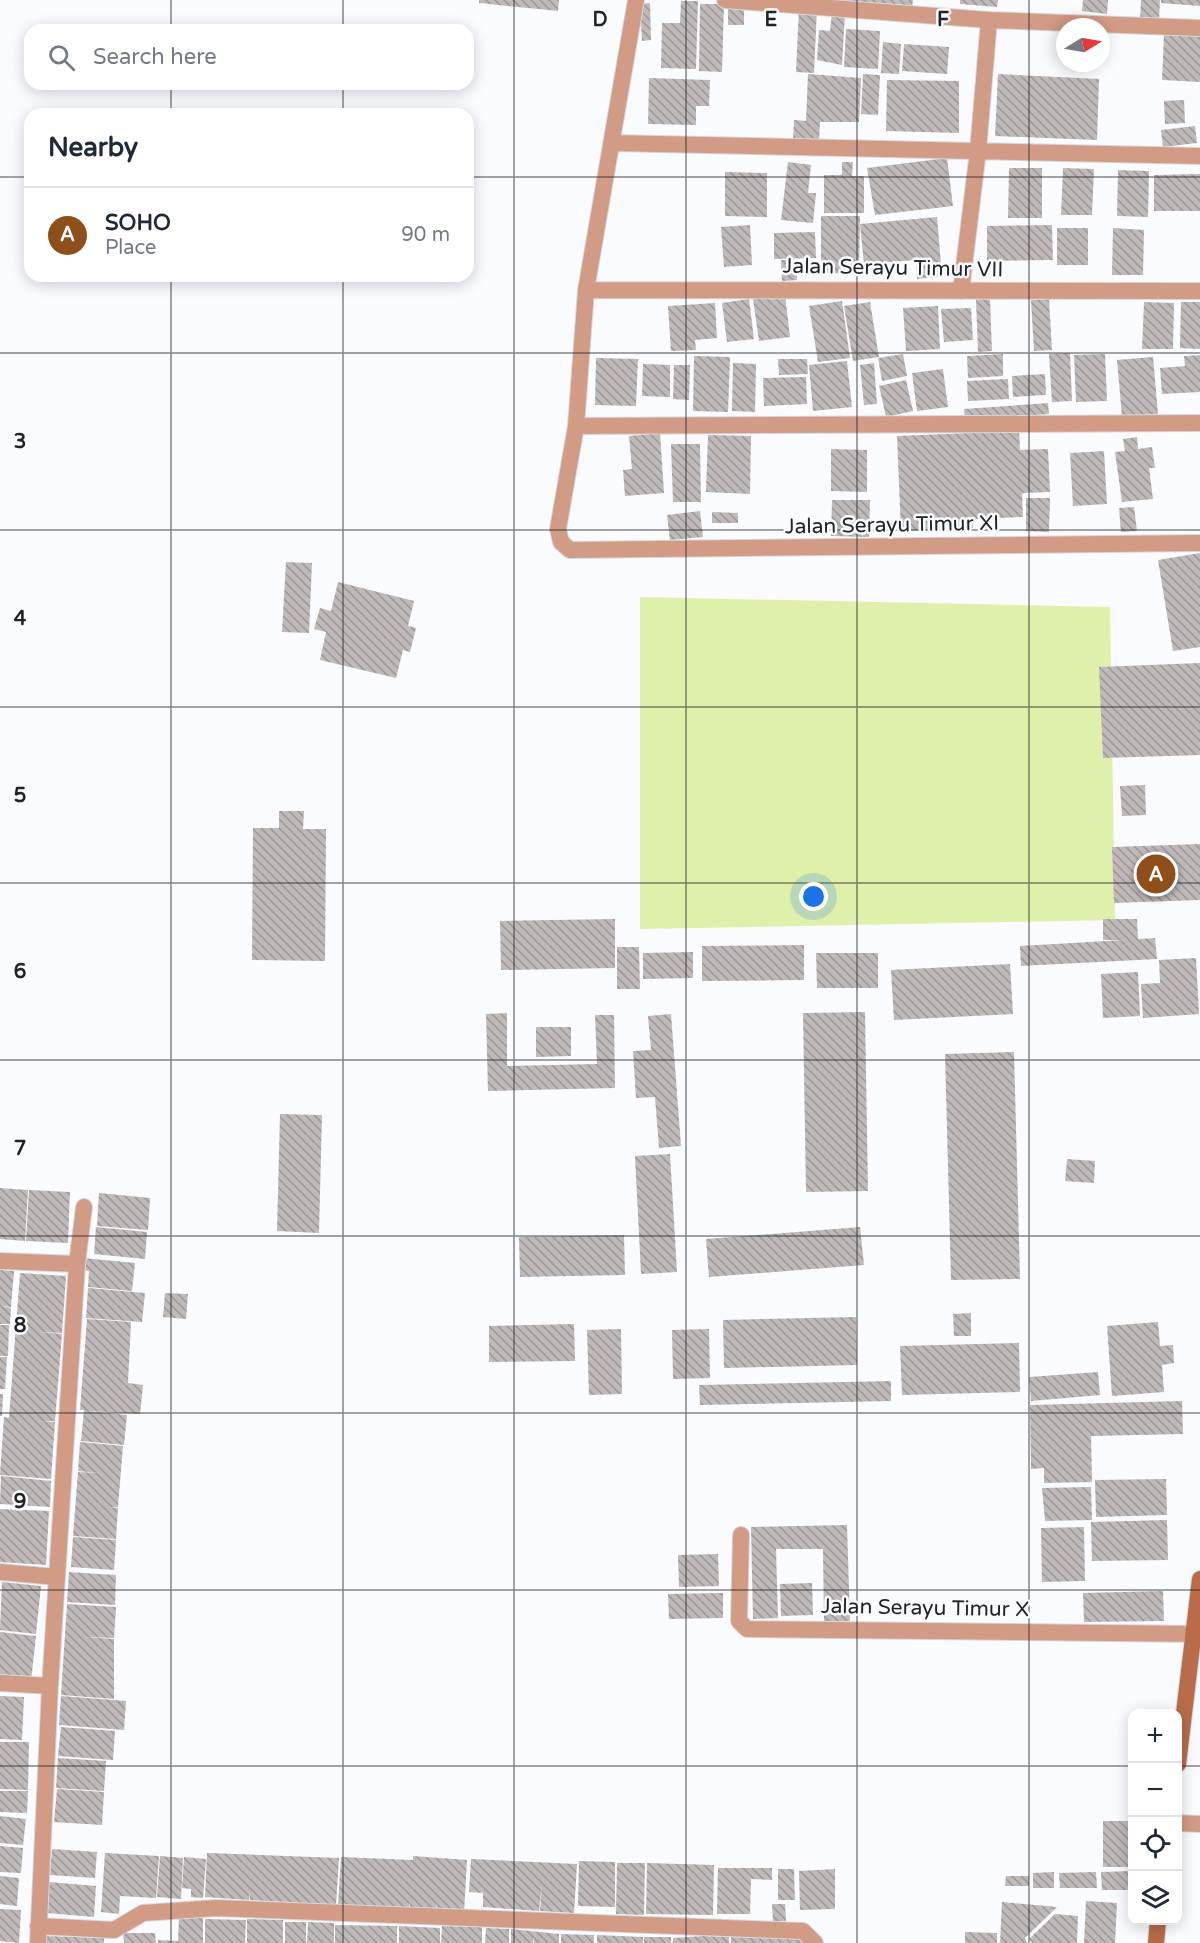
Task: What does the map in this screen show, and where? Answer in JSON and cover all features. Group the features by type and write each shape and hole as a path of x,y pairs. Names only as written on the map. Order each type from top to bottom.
{"main road":[{"path":"1178,1763 1197,1634 1200,1580"},
{"path":"1156,1943 1158,1925"}],"street":[{"path":"636,0 586,290 576,426 1200,423"},
{"path":"725,0 989,20 1200,28"},
{"path":"960,291 978,151 989,20"},
{"path":"612,143 1200,156"},
{"name":"Jalan Serayu Timur VII","path":"586,290 1200,291"},
{"name":"Jalan Serayu Timur XI","path":"576,426 558,529 561,542 570,550 584,552 1200,543"},
{"path":"84,1207 77,1264 50,1686 38,1935 114,1937 143,1913 216,1908 803,1931 816,1943"},
{"path":"0,1261 77,1264"},
{"name":"Jalan Serayu Timur X","path":"741,1535 740,1621 747,1629 1197,1634"},
{"path":"0,1572 57,1577"},
{"path":"0,1683 50,1686"},
{"path":"1182,1824 1200,1824"}],"green space":[{"path":"640,597 1110,607 1115,920 640,929"}],"building":[{"path":"479,0 559,0 558,11 479,3"},
{"path":"837,0 913,0 912,8"},
{"path":"960,0 998,0 997,7 960,4"},
{"path":"1083,0 1108,0 1107,14 1082,11"},
{"path":"1141,0 1160,0 1159,20 1140,20"},
{"path":"1161,0 1200,0 1200,6 1161,3"},
{"path":"681,1 698,1 696,69 661,68 662,23 680,23"},
{"path":"650,3 651,40 642,41 640,4"},
{"path":"700,4 724,4 722,72 699,71"},
{"path":"728,5 744,5 744,25 728,25"},
{"path":"799,7 817,8 814,73 796,72"},
{"path":"832,13 845,14 842,65 817,60 819,30 830,31"},
{"path":"846,29 880,31 878,69 844,67"},
{"path":"1164,34 1200,36 1200,82 1162,80"},
{"path":"883,42 901,44 899,74 881,73"},
{"path":"904,44 949,47 947,74 902,71"},
{"path":"808,74 861,78 859,122 820,122 819,141 793,140 794,120 806,121"},
{"path":"863,74 880,75 878,115 861,114"},
{"path":"998,74 1099,79 1097,140 995,136"},
{"path":"649,78 710,80 709,106 696,106 696,125 648,124"},
{"path":"887,80 959,81 959,133 886,131"},
{"path":"1184,100 1185,123 1165,124 1164,101"},
{"path":"1195,126 1197,143 1163,147 1161,130"},
{"path":"947,158 953,206 875,215 867,168"},
{"path":"788,162 811,165 808,193 816,193 813,223 781,220"},
{"path":"842,162 853,162 852,176 864,176 864,213 824,213 824,175 842,175"},
{"path":"1009,168 1042,168 1042,218 1008,218"},
{"path":"1063,168 1094,169 1092,215 1061,215"},
{"path":"1118,170 1149,171 1148,217 1117,216"},
{"path":"725,172 767,173 767,217 725,216"},
{"path":"1200,174 1200,211 1154,211 1154,175"},
{"path":"821,216 860,216 859,274 821,273"},
{"path":"937,217 942,276 917,279 916,260 864,264 860,224"},
{"path":"750,225 752,265 724,267 721,227"},
{"path":"1052,225 1053,260 987,261 987,226"},
{"path":"1057,228 1088,228 1088,265 1057,265"},
{"path":"1113,228 1144,230 1143,275 1112,275"},
{"path":"815,232 816,258 774,259 774,233"},
{"path":"781,260 796,260 797,280 782,281"},
{"path":"785,295 790,337 759,341 753,299"},
{"path":"749,299 754,339 727,342 722,303"},
{"path":"976,299 990,299 992,351 978,352"},
{"path":"1049,299 1052,350 1034,351 1031,300"},
{"path":"842,301 850,358 818,362 809,306"},
{"path":"870,302 879,357 853,361 844,306"},
{"path":"1144,302 1174,303 1173,349 1142,349"},
{"path":"1181,302 1200,302 1200,349 1180,348"},
{"path":"715,303 717,338 695,340 696,350 671,351 668,306"},
{"path":"938,306 940,349 906,351 903,308"},
{"path":"971,308 973,340 944,342 941,309"},
{"path":"1070,353 1072,401 1052,402 1049,354"},
{"path":"903,354 907,376 882,381 878,358"},
{"path":"1003,354 1003,376 968,378 967,356"},
{"path":"1105,354 1107,401 1076,402 1074,355"},
{"path":"1200,355 1200,392 1162,394 1160,368 1185,366 1184,356"},
{"path":"694,356 730,357 728,412 693,411"},
{"path":"1153,357 1158,414 1122,417 1117,360"},
{"path":"596,358 638,359 636,406 595,405"},
{"path":"778,359 807,359 808,374 779,375"},
{"path":"847,361 852,407 813,411 809,365"},
{"path":"733,363 756,364 755,412 732,411"},
{"path":"874,363 877,404 864,405 860,365"},
{"path":"643,364 670,365 670,397 642,396"},
{"path":"674,365 690,365 689,400 673,399"},
{"path":"943,369 948,407 917,411 912,373"},
{"path":"1045,374 1046,395 1013,397 1012,376"},
{"path":"806,377 807,404 764,406 763,378"},
{"path":"1008,379 1009,399 968,401 967,381"},
{"path":"906,380 913,411 886,417 879,386"},
{"path":"1048,403 1049,414 965,420 964,409"},
{"path":"1019,431 1020,450 1048,449 1050,492 1022,493 1023,517 972,519 973,528 901,531 897,436"},
{"path":"660,433 664,493 625,496 623,470 632,469 629,436"},
{"path":"708,435 751,436 750,494 706,492"},
{"path":"1137,437 1138,449 1152,447 1155,468 1149,468 1153,499 1122,502 1115,452 1125,451 1123,439"},
{"path":"671,444 700,444 701,502 673,502"},
{"path":"831,449 867,450 867,492 831,491"},
{"path":"1104,451 1107,504 1073,506 1070,453"},
{"path":"1026,498 1050,498 1049,532 1026,531"},
{"path":"832,500 870,500 869,537 831,536"},
{"path":"1134,507 1137,531 1121,532 1119,508"},
{"path":"700,511 703,537 670,540 667,515"},
{"path":"712,512 738,513 738,523 712,523"},
{"path":"1200,553 1200,647 1173,651 1158,560"},
{"path":"286,562 312,563 309,633 282,632"},
{"path":"338,582 414,601 408,626 416,628 410,652 403,650 396,678 320,660 326,632 314,629 320,608 331,611"},
{"path":"1200,663 1200,755 1103,758 1099,667"},
{"path":"1145,785 1146,815 1122,816 1120,786"},
{"path":"279,811 304,811 303,829 326,829 325,961 252,960 253,828 279,828"},
{"path":"1200,844 1200,900 1114,903 1112,847"},
{"path":"615,919 615,968 501,970 500,921"},
{"path":"1103,919 1137,919 1138,939 1155,938 1157,959 1021,966 1020,946 1124,940 1103,940"},
{"path":"804,945 804,980 702,981 702,946"},
{"path":"617,947 639,947 640,989 617,989"},
{"path":"693,952 693,978 643,979 643,953"},
{"path":"816,953 878,953 878,988 817,988"},
{"path":"1196,958 1199,1014 1143,1018 1141,984 1160,983 1159,960"},
{"path":"1010,964 1013,1014 894,1020 891,970"},
{"path":"1138,972 1140,1016 1103,1018 1101,974"},
{"path":"865,1012 868,1191 806,1192 803,1013"},
{"path":"507,1013 507,1066 597,1064 595,1015 614,1015 615,1088 488,1091 486,1014"},
{"path":"671,1014 681,1146 659,1148 655,1097 636,1098 633,1051 651,1050 648,1016"},
{"path":"536,1027 571,1027 571,1056 536,1057"},
{"path":"1014,1052 1020,1279 951,1280 945,1054"},
{"path":"280,1114 322,1115 319,1233 277,1231"},
{"path":"670,1154 677,1272 641,1274 635,1156"},
{"path":"1067,1159 1095,1161 1094,1183 1065,1181"},
{"path":"0,1188 28,1190 25,1241 0,1239"},
{"path":"29,1190 70,1192 68,1243 26,1241"},
{"path":"99,1193 150,1198 148,1230 97,1226"},
{"path":"96,1227 147,1232 145,1259 94,1254"},
{"path":"860,1227 864,1265 709,1277 706,1239"},
{"path":"624,1235 625,1275 520,1277 519,1237"},
{"path":"83,1258 135,1263 132,1291 88,1287 89,1271 82,1270"},
{"path":"0,1270 14,1271 11,1307 2,1306 11,1308 10,1324 0,1324"},
{"path":"20,1273 66,1276 62,1333 39,1332 62,1334 55,1421 42,1421 55,1422 51,1479 0,1475 4,1417 9,1418"},
{"path":"88,1288 145,1293 142,1322 86,1318"},
{"path":"165,1293 188,1294 186,1319 163,1317"},
{"path":"971,1313 971,1336 954,1336 953,1314"},
{"path":"856,1317 857,1365 724,1368 723,1320"},
{"path":"87,1319 131,1322 128,1383 143,1385 140,1414 86,1411 127,1415 124,1445 81,1441 84,1410 80,1410"},
{"path":"1158,1322 1160,1346 1173,1345 1174,1363 1162,1365 1164,1392 1112,1396 1107,1326"},
{"path":"574,1324 575,1361 489,1362 489,1326"},
{"path":"0,1325 9,1325 8,1356 0,1356"},
{"path":"621,1329 622,1394 589,1395 587,1330"},
{"path":"709,1329 710,1378 673,1379 672,1330"},
{"path":"1019,1343 1020,1392 902,1395 900,1346"},
{"path":"0,1357 7,1357 5,1389 0,1389"},
{"path":"1098,1372 1100,1395 1031,1401 1029,1377"},
{"path":"891,1381 891,1401 700,1405 699,1385"},
{"path":"0,1394 3,1394 2,1416 0,1416"},
{"path":"1182,1401 1183,1434 1091,1436 1092,1482 1044,1483 1044,1468 1031,1469 1030,1405"},
{"path":"80,1442 123,1446 118,1507 109,1507 118,1508 116,1539 73,1536 78,1472 99,1473 78,1471"},
{"path":"1,1476 51,1481 50,1507 0,1504"},
{"path":"1166,1479 1167,1515 1096,1517 1095,1480"},
{"path":"1091,1487 1092,1520 1045,1521 1042,1488"},
{"path":"0,1509 49,1511 46,1565 0,1562"},
{"path":"1167,1520 1168,1560 1092,1561 1091,1522"},
{"path":"847,1525 850,1621 824,1621 823,1549 776,1549 778,1618 753,1619 751,1527"},
{"path":"1084,1527 1085,1581 1042,1582 1041,1528"},
{"path":"73,1537 116,1540 114,1570 71,1567"},
{"path":"718,1554 719,1586 679,1587 678,1555"},
{"path":"69,1572 116,1575 115,1605 67,1602"},
{"path":"2,1582 41,1586 36,1634 0,1630"},
{"path":"812,1583 813,1615 781,1616 780,1584"},
{"path":"1163,1591 1164,1621 1084,1622 1083,1593"},
{"path":"723,1593 723,1618 669,1619 668,1594"},
{"path":"67,1604 116,1607 114,1638 83,1637 114,1639 114,1699 61,1695"},
{"path":"0,1632 36,1636 31,1682 0,1678"},
{"path":"0,1696 24,1697 22,1740 0,1739"},
{"path":"61,1696 126,1701 124,1730 59,1725"},
{"path":"61,1727 115,1731 113,1760 58,1756"},
{"path":"0,1742 29,1742 28,1790 0,1789"},
{"path":"58,1758 106,1761 104,1791 56,1788"},
{"path":"57,1789 104,1792 102,1825 54,1822"},
{"path":"0,1791 28,1791 27,1813 0,1812"},
{"path":"0,1816 26,1819 23,1845 0,1843"},
{"path":"1103,1821 1128,1821 1128,1867 1103,1867"},
{"path":"0,1846 23,1848 21,1873 0,1872"},
{"path":"52,1849 97,1852 95,1878 50,1875"},
{"path":"105,1853 159,1856 156,1898 120,1896 119,1914 101,1912"},
{"path":"207,1853 339,1858 336,1905 250,1900 250,1892 249,1900 205,1897"},
{"path":"160,1856 183,1858 181,1899 157,1897"},
{"path":"413,1856 467,1860 464,1913 437,1911 437,1902 436,1911 410,1910 410,1901 409,1909 338,1905 341,1857 413,1860"},
{"path":"184,1857 206,1859 203,1898 191,1897 191,1889 182,1888"},
{"path":"471,1859 577,1864 574,1913 540,1911 542,1884 539,1911 483,1907 483,1893 469,1892"},
{"path":"579,1861 615,1862 615,1907 578,1906"},
{"path":"617,1863 645,1863 644,1915 616,1914"},
{"path":"647,1863 714,1865 713,1915 646,1914"},
{"path":"718,1868 772,1868 772,1880 751,1879 750,1914 717,1914"},
{"path":"778,1869 794,1869 795,1900 778,1900"},
{"path":"835,1869 835,1909 800,1910 799,1871"},
{"path":"1128,1871 1128,1890 1102,1890 1101,1872"},
{"path":"1054,1872 1054,1888 1033,1888 1033,1873"},
{"path":"1096,1872 1097,1888 1060,1888 1059,1873"},
{"path":"0,1876 19,1878 17,1906 0,1904"},
{"path":"1006,1876 1029,1876 1029,1886 1005,1886"},
{"path":"49,1882 96,1886 94,1917 47,1913"},
{"path":"1086,1901 1117,1903 1115,1943 1084,1943"},
{"path":"1002,1902 1057,1907 1025,1938 1027,1943 1000,1943"},
{"path":"772,1904 785,1904 786,1921 773,1922"},
{"path":"0,1909 21,1910 19,1943 0,1941"},
{"path":"1055,1914 1078,1916 1077,1943 1032,1943 1029,1939"},
{"path":"179,1917 203,1917 203,1943 158,1943 158,1940 178,1941"},
{"path":"205,1919 246,1920 245,1943 205,1943"},
{"path":"247,1919 283,1920 283,1943 247,1943"},
{"path":"285,1922 306,1922 306,1943 285,1943"},
{"path":"308,1922 334,1923 334,1943 307,1943"},
{"path":"335,1925 397,1926 397,1943 335,1943"},
{"path":"399,1926 440,1928 440,1943 399,1943"},
{"path":"442,1926 482,1927 482,1943 441,1943"},
{"path":"486,1928 509,1929 509,1943 485,1943"},
{"path":"511,1929 559,1934 559,1943 534,1943 533,1937 533,1943 511,1943"},
{"path":"965,1932 997,1933 997,1943 965,1943"},
{"path":"123,1933 155,1933 156,1943 124,1943"},
{"path":"561,1934 594,1935 594,1943 561,1943"},
{"path":"597,1935 643,1937 643,1943 597,1943"},
{"path":"45,1936 104,1938 104,1943 45,1943"},
{"path":"644,1937 671,1937 671,1943 644,1943"},
{"path":"729,1937 729,1943 673,1943 673,1938"},
{"path":"731,1937 803,1939 803,1943 731,1943"}],"place":[{"name":"SOHO","path":"1156,874"}]}
